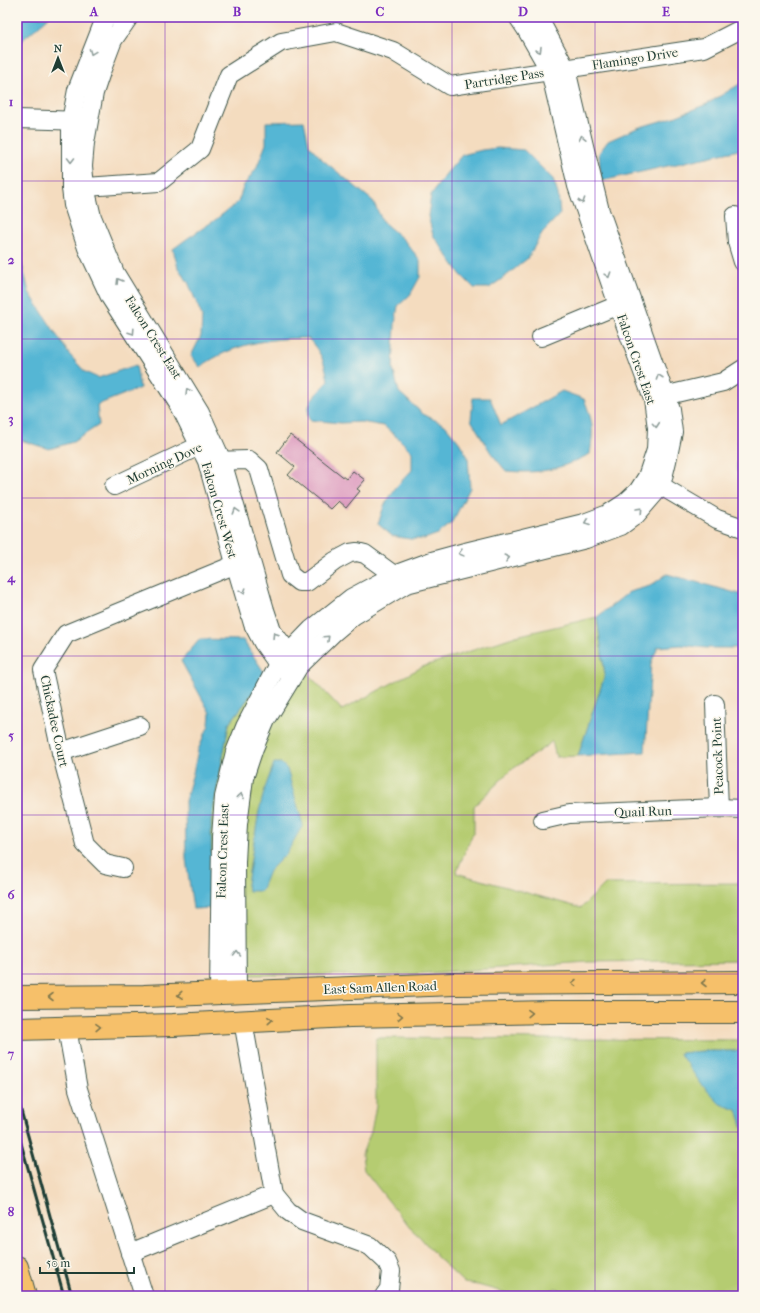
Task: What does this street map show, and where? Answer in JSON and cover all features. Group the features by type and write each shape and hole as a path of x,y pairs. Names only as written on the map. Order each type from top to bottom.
{"main road":[{"name":"East Sam Allen Road","path":"17,997 144,996 454,984 743,982"},
{"path":"17,1029 174,1025 350,1016 551,1012 743,1012"},
{"path":"17,1267 25,1296"}],"street":[{"name":"Falcon Crest East","path":"228,993 220,837 230,822 254,748 289,665 334,632 400,579 542,542 586,539 621,526 636,515 667,461 673,432 670,409 659,397 625,302 600,210 582,171 558,70 518,17"},
{"path":"538,17 558,70"},
{"path":"103,18 124,24 113,40 94,93 80,121 77,90 103,18"},
{"name":"Flamingo Drive","path":"558,70 704,48 743,28"},
{"name":"Partridge Pass","path":"78,188 160,182 200,149 229,75 280,42 336,32 393,51 450,86 558,70"},
{"path":"17,119 80,121"},
{"name":"Falcon Crest West","path":"80,121 78,188 73,205 87,248 110,297 126,308 180,408 210,452 242,561 253,624 263,643 289,665"},
{"path":"735,216 737,242 743,262"},
{"path":"541,337 625,302"},
{"path":"659,397 723,382 743,369"},
{"path":"210,452 249,460 259,470 290,575 299,582 307,582 335,561 350,553 357,552 365,554 400,579"},
{"name":"Morning Dove","path":"114,486 210,452"},
{"path":"654,482 718,519 743,528"},
{"name":"Chickadee Court","path":"123,868 105,864 85,844 61,752 43,670 66,634 242,561"},
{"name":"Peacock Point","path":"715,704 719,808"},
{"path":"61,752 140,726"},
{"name":"Quail Run","path":"543,820 569,814 719,808 743,809"},
{"path":"243,1021 274,1194 288,1211 302,1221 370,1246 387,1262 391,1271 389,1289 384,1296"},
{"path":"67,1028 78,1089 144,1296"},
{"path":"130,1253 274,1194"}],"green space":[{"path":"597,617 605,675 578,756 556,757 552,741 511,770 474,806 474,831 456,873 581,908 605,884 743,883 743,960 588,962 355,978 347,975 224,975 212,908 211,821 229,724 266,675 297,662 342,710 422,667 516,636","holes":["259,811 286,854 248,891 247,884"]},
{"path":"376,1038 743,1040 743,1051 703,1051 680,1053 737,1109 743,1128 743,1296 562,1296 561,1290 556,1288 536,1296 517,1296 478,1285 464,1283 410,1228 364,1170 362,1154 371,1132 376,1106"}],"water":[{"path":"17,17 49,17 20,42 17,55"},
{"path":"743,82 743,149 601,181 599,153 608,141 637,128 674,117 707,104"},
{"path":"304,121 309,145 323,160 373,201 383,222 404,240 420,260 420,277 410,295 398,306 395,324 393,369 399,392 423,414 445,425 459,442 468,457 470,488 452,523 438,534 424,539 410,539 392,536 378,524 384,506 396,487 412,470 412,452 384,426 361,422 341,423 310,420 308,410 311,400 328,381 322,358 308,338 279,339 251,344 225,353 200,367 191,356 201,336 202,316 188,282 178,268 173,249 238,202 244,185 256,169 266,144 266,122"},
{"path":"498,148 524,150 553,179 558,194 560,214 542,233 528,258 489,288 474,288 461,275 433,235 428,216 431,195 462,155"},
{"path":"17,245 29,292 69,354 85,372 98,378 136,365 140,388 97,405 99,425 73,442 49,449 17,439"},
{"path":"562,391 584,399 592,426 590,454 550,470 530,472 506,471 491,453 471,420 473,398 490,398 501,425"},
{"path":"743,438 743,475 737,471 738,441"},
{"path":"667,574 743,595 743,648 706,648 682,645 658,647 651,663 645,752 578,756 605,675 597,617 629,592 650,586"},
{"path":"200,639 243,640 266,675 229,724 211,821 212,908 193,909 186,859 185,801 198,750 209,725 210,713 181,661"},
{"path":"274,763 281,763 287,769 303,825 286,854 269,871 261,891 248,891 247,884 259,811"},
{"path":"703,1051 743,1051 743,1128 737,1110 720,1104 702,1085 679,1053"}],"building":[{"path":"290,435 346,479 353,471 365,480 357,489 360,491 346,508 338,501 330,509 288,475 295,467 277,452"}],"railway":[{"path":"17,1096 72,1296"},
{"path":"17,1129 64,1296"}]}
